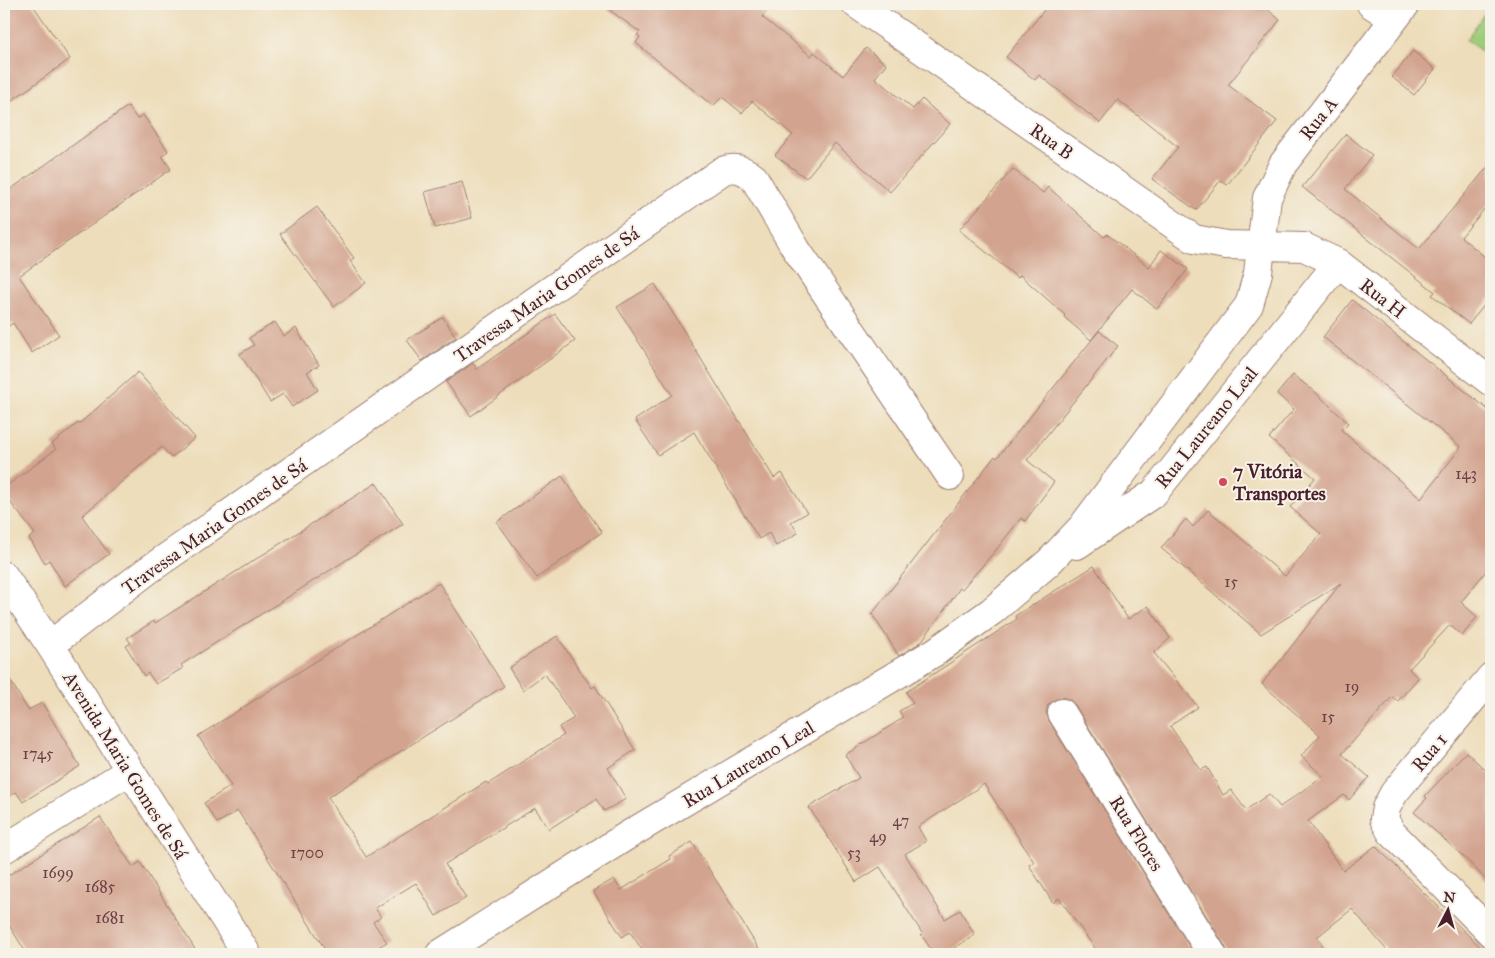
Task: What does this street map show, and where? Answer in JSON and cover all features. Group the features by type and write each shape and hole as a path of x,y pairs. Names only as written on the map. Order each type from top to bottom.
{"street":[{"name":"Rua B","path":"856,4 1194,240 1226,245 1261,246"},
{"path":"1371,4 1400,12"},
{"name":"Rua A","path":"1261,246 1267,198 1283,164 1400,12"},
{"name":"Travessa Maria Gomes de Sá","path":"50,644 147,571 722,171 729,168 738,168 754,178 802,257 950,476"},
{"name":"Rua H","path":"1261,246 1304,247 1338,263 1491,382"},
{"name":"Rua Laureano Leal","path":"440,954 625,837 935,652 992,611 1048,563 1082,526 1249,305 1258,273 1261,246"},
{"name":"Rua Laureano Leal","path":"1048,563 1154,493 1338,263"},
{"name":"Avenida Maria Gomes de Sá","path":"4,576 50,644 247,954"},
{"name":"Rua 1","path":"1491,677 1394,793 1386,808 1384,819 1391,832 1491,933"},
{"name":"Rua Flores","path":"1062,713 1212,954"},
{"path":"4,849 129,771"}],"green space":[{"path":"1491,4 1491,58 1466,40"}],"building":[{"path":"4,4 32,4 70,59 4,106"},
{"path":"601,4 773,4 762,17 811,56 814,52 843,76 866,48 886,64 875,78 913,109 922,99 950,124 890,192 835,143 806,178 775,155 793,135 752,101 742,113 722,97 713,106 636,43 640,37 637,35 640,32"},
{"path":"1049,4 1261,4 1280,20 1228,85 1277,121 1227,185 1221,180 1196,210 1152,179 1178,147 1118,100 1100,123 1039,75 1035,80 1006,57"},
{"path":"1413,51 1435,69 1414,95 1392,77"},
{"path":"128,106 137,119 143,115 168,151 162,156 171,169 19,276 59,335 32,353 13,323 4,329 4,194"},
{"path":"1346,134 1372,155 1345,189 1419,249 1491,163 1491,201 1461,237 1491,262 1491,297 1469,324 1432,295 1435,292 1302,187"},
{"path":"1013,169 1043,193 1048,187 1104,237 1107,234 1149,267 1161,250 1188,269 1157,309 1132,289 1091,340 1020,275 1018,278 959,230"},
{"path":"462,182 472,218 435,228 425,192"},
{"path":"317,207 354,258 350,261 366,283 334,307 280,234"},
{"path":"655,284 774,478 782,473 807,513 791,522 798,533 776,546 769,533 759,539 694,432 658,455 635,420 672,395 617,307"},
{"path":"1352,300 1491,412 1491,565 1461,602 1477,617 1462,636 1450,625 1409,669 1418,678 1398,701 1392,697 1342,754 1369,777 1349,800 1344,795 1308,821 1343,871 1375,846 1488,954 1390,954 1352,909 1317,937 1328,954 1228,954 1225,946 1075,705 1070,700 1062,697 1048,705 1046,713 1049,721 1194,954 1099,954 1059,898 1053,903 1029,865 1034,862 984,784 918,827 926,841 905,854 945,919 960,910 975,935 945,954 934,954 880,867 856,882 809,807 859,778 845,755 903,718 899,711 913,703 906,692 1017,619 1015,616 1094,566 1128,619 1148,606 1170,638 1154,653 1198,707 1170,726 1201,770 1207,767 1223,795 1231,790 1246,810 1269,794 1280,807 1323,776 1301,756 1320,735 1262,684 1341,583 1261,634 1161,548 1186,519 1193,527 1208,510 1285,576 1321,534 1290,507 1315,478 1269,438 1294,409 1277,394 1293,375 1314,391 1348,423 1341,430 1421,499 1461,447 1323,337"},
{"path":"555,314 575,341 471,416 446,382 473,363 477,369"},
{"path":"443,317 456,337 422,361 407,340"},
{"path":"275,322 284,336 296,328 319,365 307,372 318,390 292,407 283,394 270,402 240,354 254,345 249,338"},
{"path":"1099,331 1118,346 1027,460 1054,482 1025,521 1021,518 996,550 962,589 960,588 921,642 899,656 872,614 995,456 997,458"},
{"path":"138,372 195,438 171,458 162,447 82,516 109,554 65,586 49,560 45,563 29,538 35,534 4,494 4,488 56,449 52,444 79,424"},
{"path":"562,476 602,532 537,578 497,522"},
{"path":"376,483 403,524 181,665 183,668 156,684 148,673 144,676 126,646 131,643 127,638 154,621 155,623"},
{"path":"439,583 504,686 328,797 366,857 486,782 488,784 564,735 559,727 574,718 545,674 523,690 509,668 557,636 592,688 595,686 635,750 608,768 626,799 604,811 596,799 549,829 535,808 445,864 466,898 436,916 416,883 375,908 381,917 373,922 387,942 366,954 328,954 238,811 217,823 204,803 231,786 198,736"},
{"path":"4,670 28,710 42,703 80,766 23,802 16,792 4,800"},
{"path":"1466,752 1491,775 1491,885 1468,861 1414,812 1427,798 1425,796"},
{"path":"100,817 133,867 140,862 198,954 27,954 4,917 4,878"},
{"path":"692,842 762,954 645,954 630,932 622,937 593,891 614,879 621,890 671,859 669,856"}],"place":[{"name":"7 Vitória Transportes","path":"1223,482"}]}
